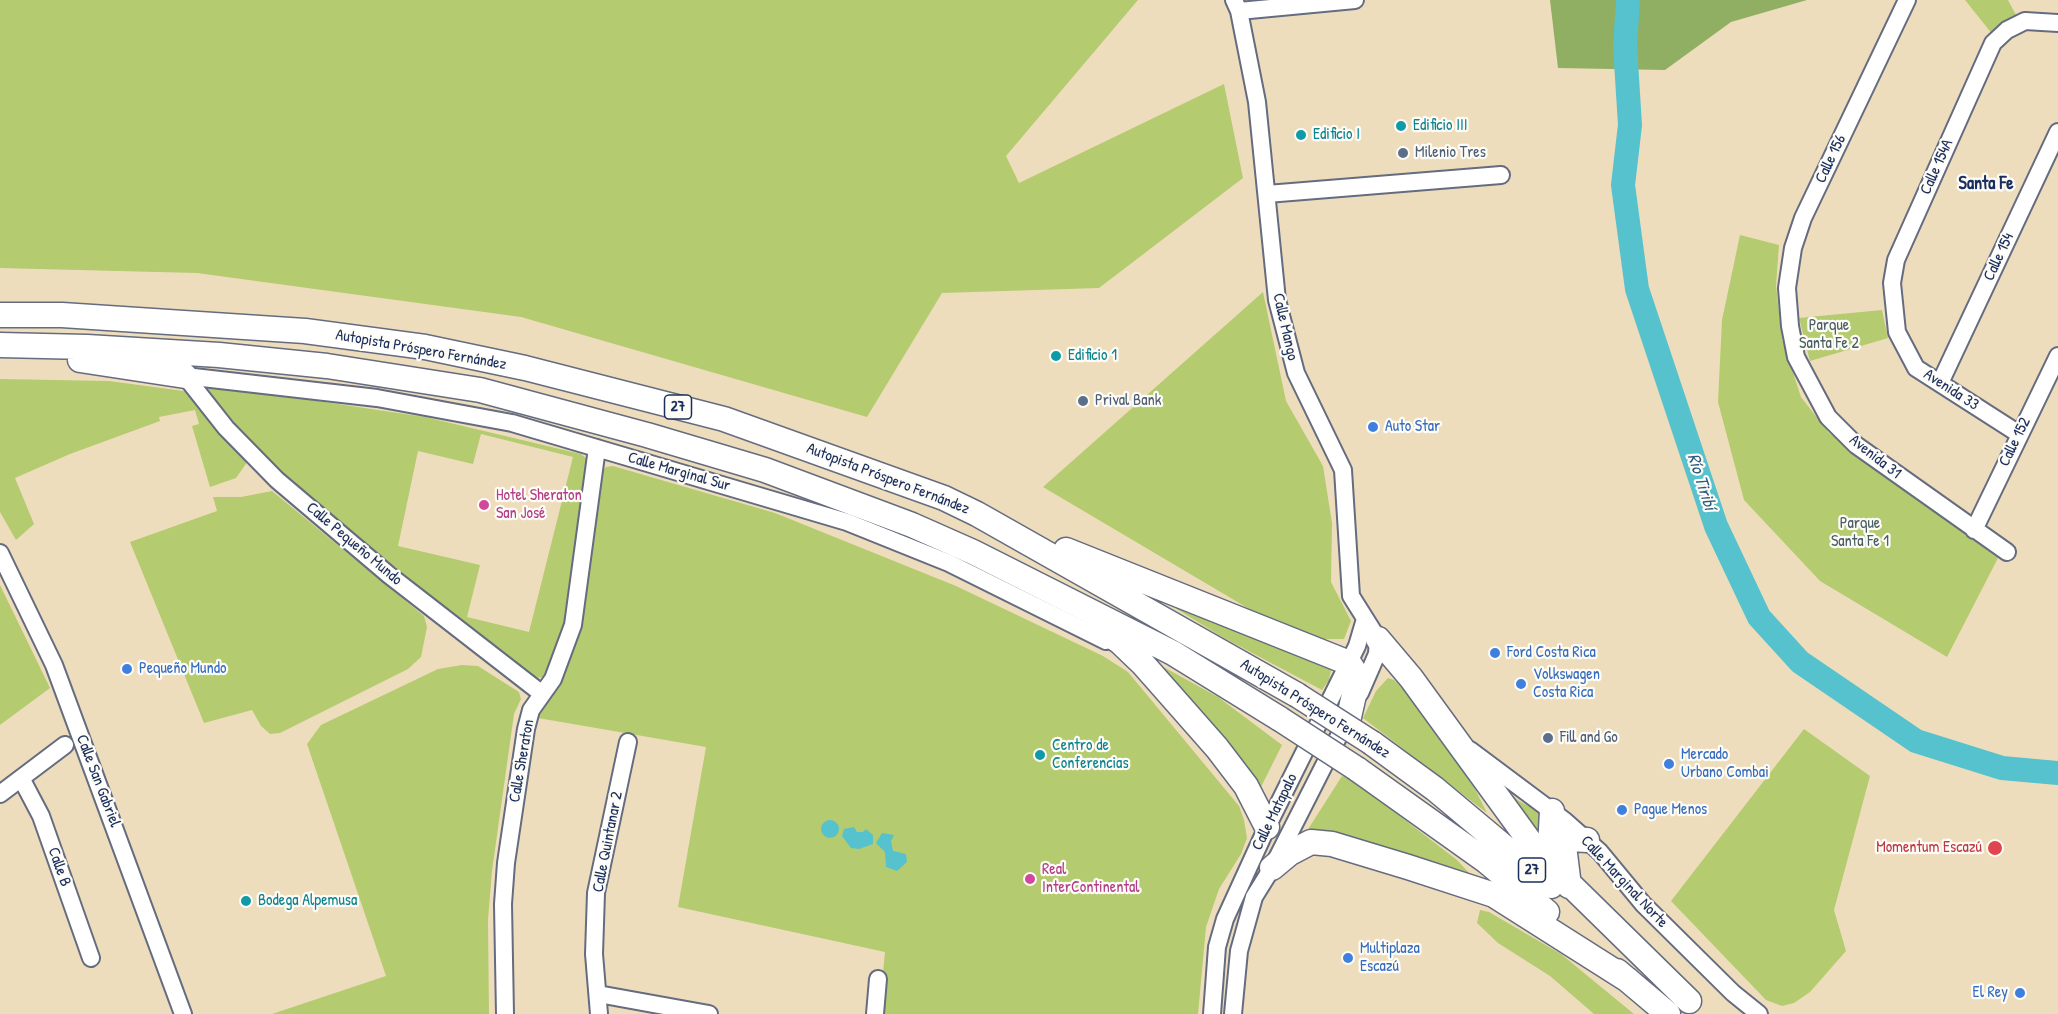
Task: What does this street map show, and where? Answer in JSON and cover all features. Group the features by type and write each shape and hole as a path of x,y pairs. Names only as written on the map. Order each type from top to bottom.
{"highway":[{"name":"Autopista Próspero Fernández","path":"0,315 62,315 305,331 425,347 546,373 724,419 900,480 977,514 1297,694 1372,743 1435,789 1696,1007"},
{"path":"0,347 185,376"},
{"name":"Autopista Próspero Fernández","path":"0,347 87,347 219,355 327,366 480,390 577,414 765,470 912,525 973,552 1173,652 1358,769 1486,861 1668,1014"},
{"path":"977,514 1249,625 1315,648 1365,645 1411,678 1549,866 1696,1007"},
{"path":"973,552 1089,620 1120,642 1143,664 1217,747 1246,786 1267,827"},
{"path":"1348,717 1365,645"},
{"path":"1549,866 1552,811"},
{"path":"1569,886 1564,846 1570,839 1587,840"},
{"path":"1272,868 1290,853 1311,842 1332,844 1408,867 1494,895 1628,980"}],"street":[{"path":"1237,5 1355,0"},
{"name":"Calle 156","path":"1790,326 1787,288 1793,248 1803,218 1906,0"},
{"name":"Calle Mango","path":"1237,5 1257,102 1277,300 1296,373 1343,470 1351,596 1365,645"},
{"name":"Calle 154A","path":"1897,332 1892,283 1896,260 1993,43 2007,30 2025,21 2058,23"},
{"name":"Calle 154","path":"1940,383 2058,132"},
{"path":"1267,195 1501,175"},
{"name":"Avenida 31","path":"1790,326 1796,357 1828,417 1856,445 2007,552"},
{"name":"Avenida 33","path":"1897,332 1916,368 2019,434"},
{"name":"Calle 152","path":"1974,530 2058,356"},
{"name":"Calle Marginal Sur","path":"185,376 377,398 512,423 848,522 949,563 1019,596 1120,649 1143,664"},
{"name":"Calle Pequeño Mundo","path":"185,376 226,428 258,462 389,575 541,693"},
{"name":"Calle Sheraton","path":"505,1014 503,904 506,863 528,717 541,693 553,679 573,625 597,448"},
{"name":"Calle San Gabriel","path":"0,553 54,665 183,1014"},
{"name":"Calle Matapalo","path":"1212,1014 1217,947 1225,919 1267,827 1365,645"},
{"name":"Calle Matapalo","path":"1233,1014 1239,951 1245,920 1254,897 1272,868 1348,717"},
{"name":"Calle Marginal Norte","path":"1453,738 1552,811 1587,840 1651,912 1733,993 1759,1014"},
{"name":"Calle Quintanar 2","path":"599,1014 594,954 596,893 628,742"},
{"path":"0,794 65,745"},
{"name":"Calle B","path":"21,778 41,816 91,958"},
{"path":"875,1014 878,979"},
{"path":"598,994 709,1014"}],"green space":[{"path":"0,0 1138,0 1006,156 1019,183 1224,84 1243,178 1099,288 942,293 867,417 521,317 197,273 0,268"},
{"path":"1550,0 1807,0 1731,22 1665,70 1558,68"},
{"path":"1965,0 2008,0 2017,17 1993,35"},
{"name":"Parque Santa Fe 1","path":"1740,235 1779,245 1776,286 1782,339 1801,397 1829,433 1998,558 1947,657 1820,581 1744,500 1718,402 1722,320"},
{"path":"1263,292 1286,401 1323,466 1332,523 1331,582 1351,621 1344,639 1315,639 1251,610 1043,487"},
{"name":"Parque Santa Fe 2","path":"1882,310 1888,338 1810,361 1799,318"},
{"path":"0,379 109,381 191,392 250,458 236,478 210,487 192,426 199,424 195,410 159,417 160,421 70,454 15,478 34,524 16,540 0,512"},
{"path":"203,384 425,417 581,454 588,460 570,613 546,677 533,678 322,508 244,439 204,392","holes":["481,434 573,457 529,632 467,617 480,565 398,546 418,451 473,464"]},
{"path":"613,466 775,513 956,586 1103,656 1128,672 1239,806 1244,820 1247,838 1241,854 1219,889 1206,927 1198,1014 879,1014 885,952 678,907 706,747 538,718 560,676 601,472 606,467"},
{"path":"272,491 424,616 427,627 421,657 408,669 280,733 270,734 261,726 252,710 204,723 130,542 217,511 213,497 241,497"},
{"path":"0,585 50,688 0,725"},
{"path":"1144,589 1332,665 1329,680 1322,690 1224,638"},
{"path":"1149,659 1218,697 1282,745 1260,789"},
{"path":"462,665 478,666 519,692 521,699 514,714 492,871 488,920 489,1014 272,1014 386,976 307,744 321,725 438,669"},
{"path":"1388,678 1394,680 1409,694 1475,789 1487,813 1363,718 1376,691"},
{"path":"1804,729 1870,776 1834,910 1846,951 1810,992 1794,1003 1782,1006 1766,1000 1671,901"},
{"path":"1342,776 1353,780 1457,860 1473,877 1305,834"},
{"path":"1500,784 1519,801 1547,816 1545,843"},
{"path":"1480,910 1489,912 1561,954 1634,1014 1594,1014 1550,976 1498,943 1477,923"}],"water":[{"path":"830,820 836,823 839,829 836,835 830,838 824,835 821,829 824,823"},
{"path":"854,827 857,832 863,832 866,829 873,835 873,844 859,849 851,848 842,836 844,829"},
{"path":"882,833 894,835 891,841 893,851 906,854 907,862 897,871 886,867 885,852 876,843"}],"waterway":[{"name":"Río Tiribí","path":"1628,0 1625,46 1630,125 1623,185 1637,289 1716,526 1759,617 1800,662 1916,741 2002,768 2058,773"}],"place":[{"name":"Edificio III","path":"1401,126"},
{"name":"Edificio I","path":"1301,135"},
{"name":"Milenio Tres","path":"1403,153"},
{"name":"Edificio 1","path":"1056,356"},
{"name":"Prival Bank","path":"1083,401"},
{"name":"Auto Star","path":"1373,427"},
{"name":"Hotel Sheraton San José","path":"484,505"},
{"name":"Ford Costa Rica","path":"1495,653"},
{"name":"Pequeño Mundo","path":"127,669"},
{"name":"Volkswagen Costa Rica","path":"1521,684"},
{"name":"Fill and Go","path":"1548,738"},
{"name":"Centro de Conferencias","path":"1040,755"},
{"name":"Mercado Urbano Combai","path":"1669,764"},
{"name":"Pague Menos","path":"1622,810"},
{"name":"Momentum Escazú","path":"1995,848"},
{"name":"Real InterContinental","path":"1030,879"},
{"name":"Bodega Alpemusa","path":"246,901"},
{"name":"Multiplaza Escazú","path":"1348,958"},
{"name":"El Rey","path":"2020,993"}],"district":[{"name":"Santa Fe","path":"1986,184"}]}
